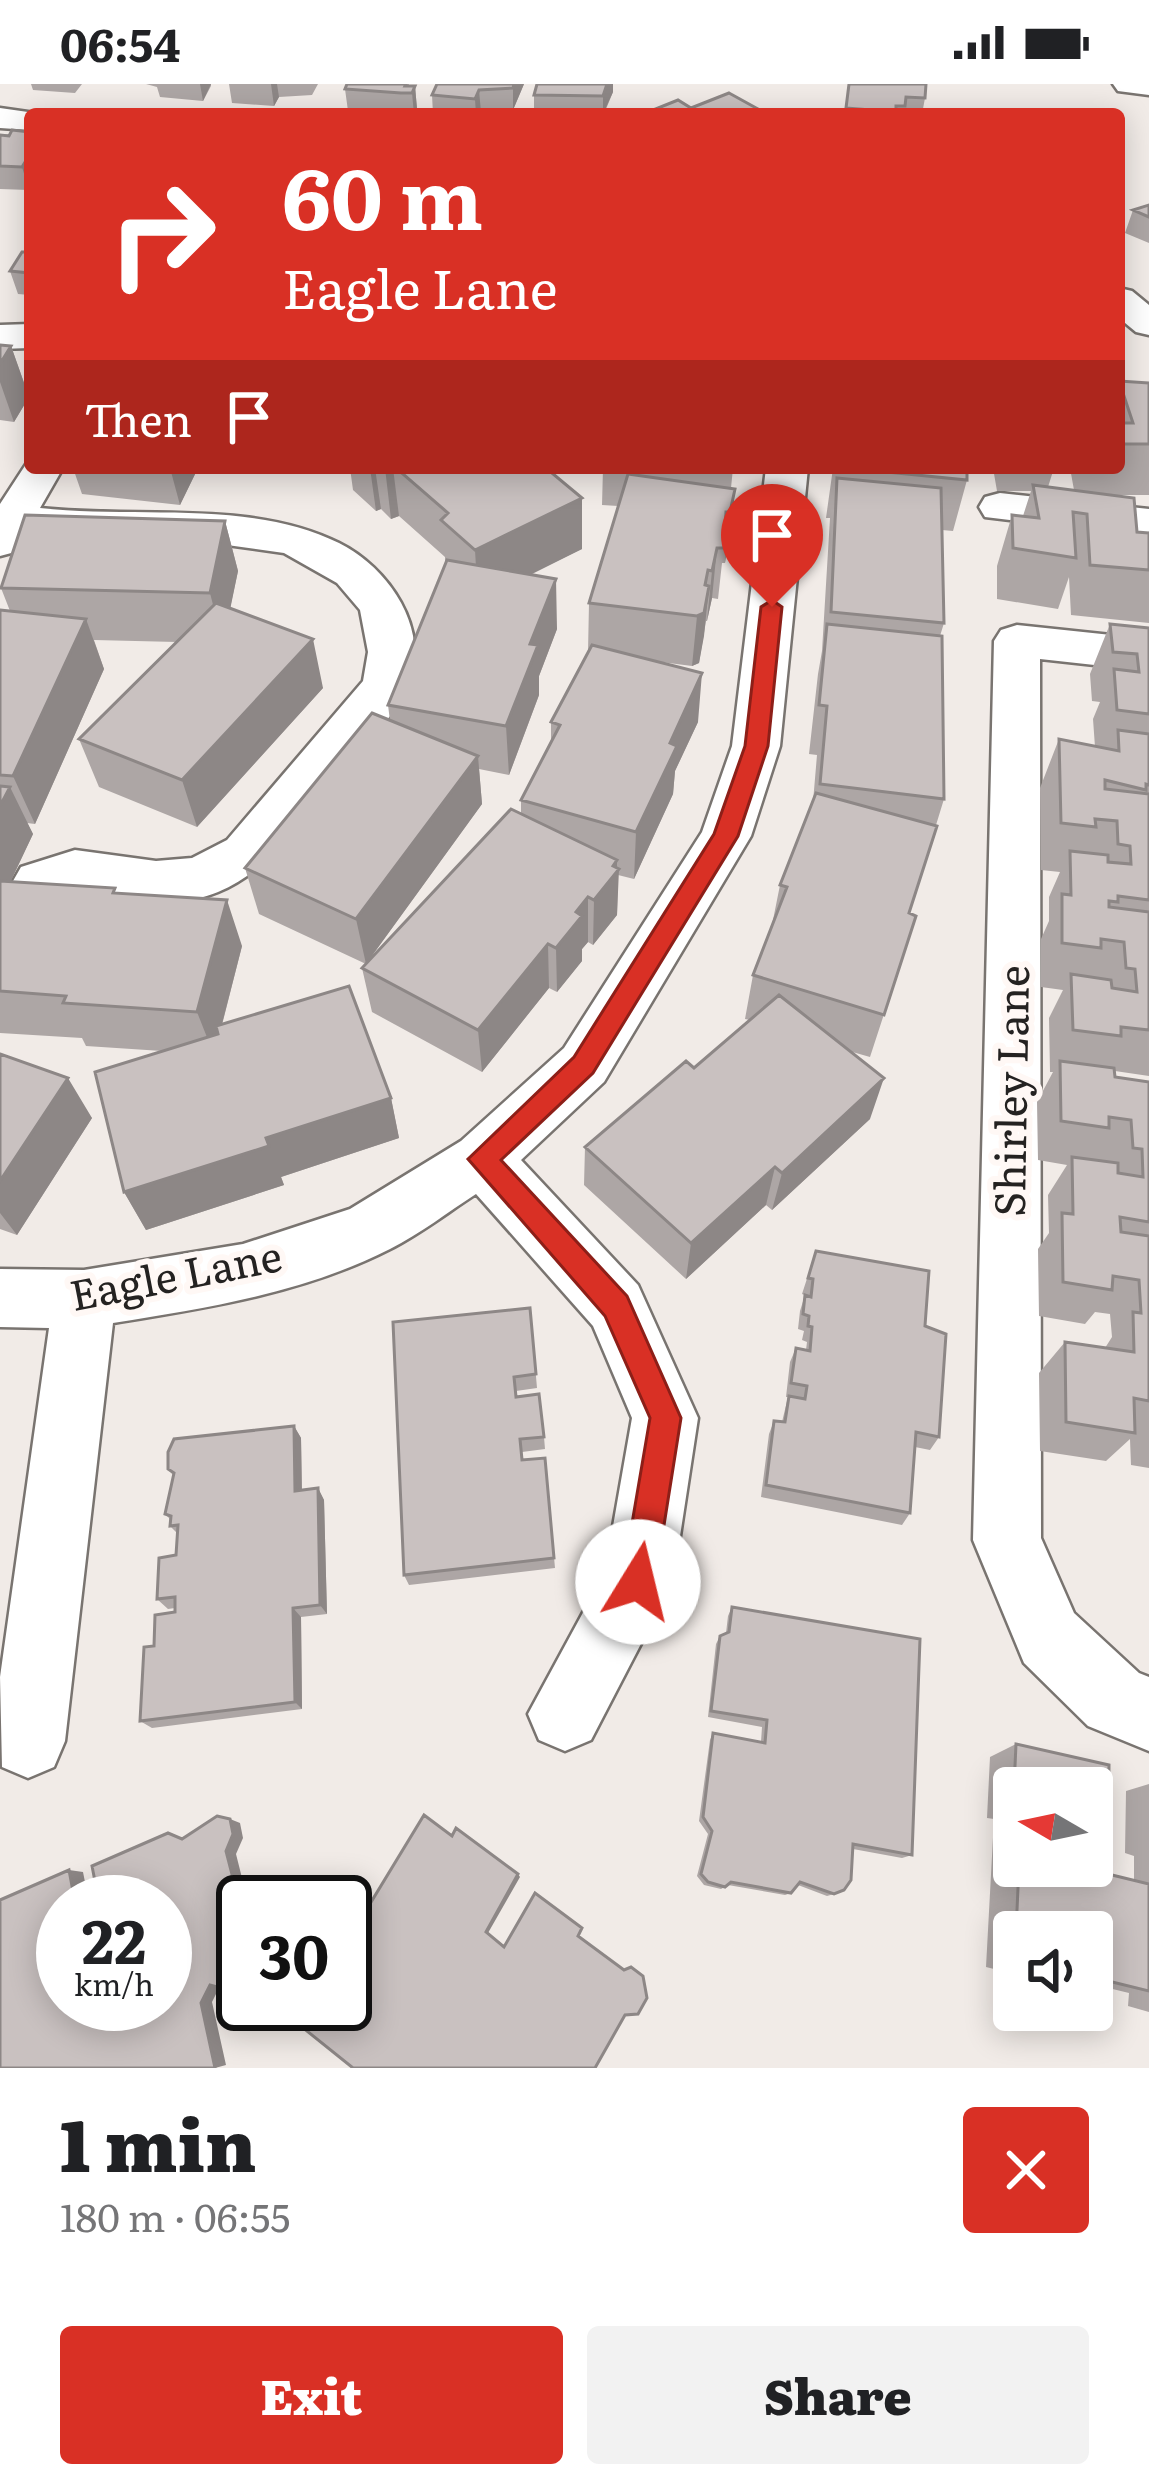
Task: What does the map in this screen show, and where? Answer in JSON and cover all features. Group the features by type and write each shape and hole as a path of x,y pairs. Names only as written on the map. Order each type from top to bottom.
{"street":[{"path":"1129,84 1149,86"},
{"path":"6,530 39,474"},
{"name":"Eagle Lane","path":"0,1298 84,1299 243,1273 368,1230 482,1159 584,1065 726,836 757,746 786,474"},
{"path":"1000,507 1149,523"},
{"path":"6,530 260,533 311,545 363,579 387,617 394,654 385,686 245,854 200,878 156,881 75,870 39,880"},
{"name":"Shirley Lane","path":"1149,655 1017,641 1007,1540 1049,1638 1114,1700 1149,1714"},
{"path":"482,1159 616,1306 665,1418 638,1582 565,1714"},
{"path":"28,1741 84,1299"}],"building":[{"path":"347,84 415,86 412,93 401,93 345,89"},
{"path":"437,84 514,84 513,88 479,90 475,99 432,95"},
{"path":"537,84 607,84 603,96 534,95"},
{"path":"849,84 926,84 925,98 906,97 905,106 846,108"},
{"path":"729,93 756,108 691,108"},
{"path":"678,100 691,108 658,108"},
{"path":"12,130 24,131 22,167 0,166 0,135 9,136"},
{"path":"1149,205 1149,217 1133,210"},
{"path":"22,252 24,252 24,272 10,271"},
{"path":"0,345 11,346 0,364"},
{"path":"1125,381 1149,383 1149,444 1125,444 1125,423 1133,423"},
{"path":"403,474 553,474 582,498 475,550 441,520 448,513"},
{"path":"628,474 735,489 730,512 726,512 724,548 717,548 712,571 708,570 704,613 589,603"},
{"path":"907,474 967,474 967,480"},
{"path":"837,478 941,488 944,623 831,612"},
{"path":"1033,485 1134,498 1137,532 1149,533 1149,570 1090,565 1087,514 1073,512 1076,558 1013,548 1012,515 1039,518"},
{"path":"25,515 225,521 210,593 1,588"},
{"path":"447,560 556,579 530,644 538,645 506,726 388,705"},
{"path":"216,603 313,639 182,780 79,739"},
{"path":"0,610 86,619 13,776 0,775"},
{"path":"827,624 942,636 944,799 820,784 827,706 819,705"},
{"path":"1110,624 1149,628 1149,714 1117,710 1114,669 1139,672 1137,654 1113,652"},
{"path":"592,645 702,673 670,743 677,746 636,832 521,800 560,725 551,722"},
{"path":"372,713 478,756 356,919 245,868"},
{"path":"1118,730 1149,734 1146,790 1105,780 1105,789 1149,794 1149,900 1118,896 1118,902 1109,901 1109,907 1149,912 1149,1030 1121,1027 1121,1036 1073,1030 1071,974 1111,980 1112,988 1137,992 1135,969 1126,968 1124,942 1101,939 1101,948 1062,943 1062,894 1071,895 1070,851 1108,855 1108,862 1131,864 1130,846 1118,844 1117,821 1095,819 1096,827 1061,823 1059,739 1119,751"},
{"path":"0,786 10,787 0,806"},
{"path":"816,793 937,826 909,913 916,916 884,1015 753,975 787,887 780,885"},
{"path":"511,809 617,860 613,866 619,869 594,900 588,897 576,912 582,916 556,948 548,944 478,1030 362,968"},
{"path":"0,881 227,900 197,1012 63,1003 66,996 0,991"},
{"path":"349,986 391,1098 266,1138 269,1146 124,1192 95,1072 218,1034 216,1026"},
{"path":"779,995 884,1078 782,1173 775,1167 691,1243 585,1147 686,1061 694,1068"},
{"path":"0,1054 68,1078 0,1181"},
{"path":"1060,1061 1114,1068 1115,1077 1149,1082 1149,1222 1120,1217 1121,1232 1149,1236 1149,1401 1134,1398 1135,1433 1066,1422 1065,1342 1134,1352 1133,1312 1141,1313 1139,1280 1113,1276 1112,1290 1063,1282 1062,1213 1073,1214 1072,1157 1118,1163 1118,1173 1143,1177 1142,1149 1133,1148 1131,1120 1109,1117 1109,1128 1061,1121"},
{"path":"816,1251 929,1271 925,1326 946,1334 939,1437 916,1432 910,1513 766,1485 774,1421 785,1422 789,1396 805,1399 807,1386 791,1383 796,1348 810,1351 812,1327 809,1316 803,1314 805,1295 811,1297 813,1279 808,1278"},
{"path":"530,1308 536,1374 514,1377 516,1397 539,1394 544,1437 520,1439 522,1460 545,1458 554,1558 404,1575 393,1322"},
{"path":"294,1426 295,1491 318,1488 320,1605 293,1608 295,1702 140,1721 144,1647 154,1646 155,1615 175,1612 175,1597 157,1599 159,1558 176,1555 178,1525 170,1526 171,1516 165,1514 174,1473 168,1469 168,1452 174,1439"},
{"path":"732,1607 920,1639 912,1855 853,1844 851,1880 834,1894 800,1882 791,1893 731,1882 725,1887 708,1882 701,1874 712,1831 703,1817 713,1733 765,1743 767,1720 711,1711 720,1636 729,1632"},
{"path":"1016,1744 1109,1765 1109,1767 1015,1767"},
{"path":"424,1815 452,1836 456,1828 518,1874 486,1932 504,1947 535,1893 582,1928 578,1936 624,1970 631,1967 643,1976 647,1998 638,2014 625,2015 595,2068 353,2068 307,2031 372,2031 372,1901"},
{"path":"217,1816 230,1819 233,1834 226,1851 232,1875 216,1875 216,1987 210,1985 201,2003 215,2068 0,2068 0,1900 36,1884 36,2031 192,2031 192,1875 94,1875 92,1866 168,1833 182,1839"},
{"path":"1113,1875 1149,1884 1149,1991 1113,1982 1113,1911 1017,1911 1018,1887 1113,1887"}],"route":[{"path":"638,1582 665,1418 616,1306 482,1159 584,1065 726,836 757,746 772,607"}]}
